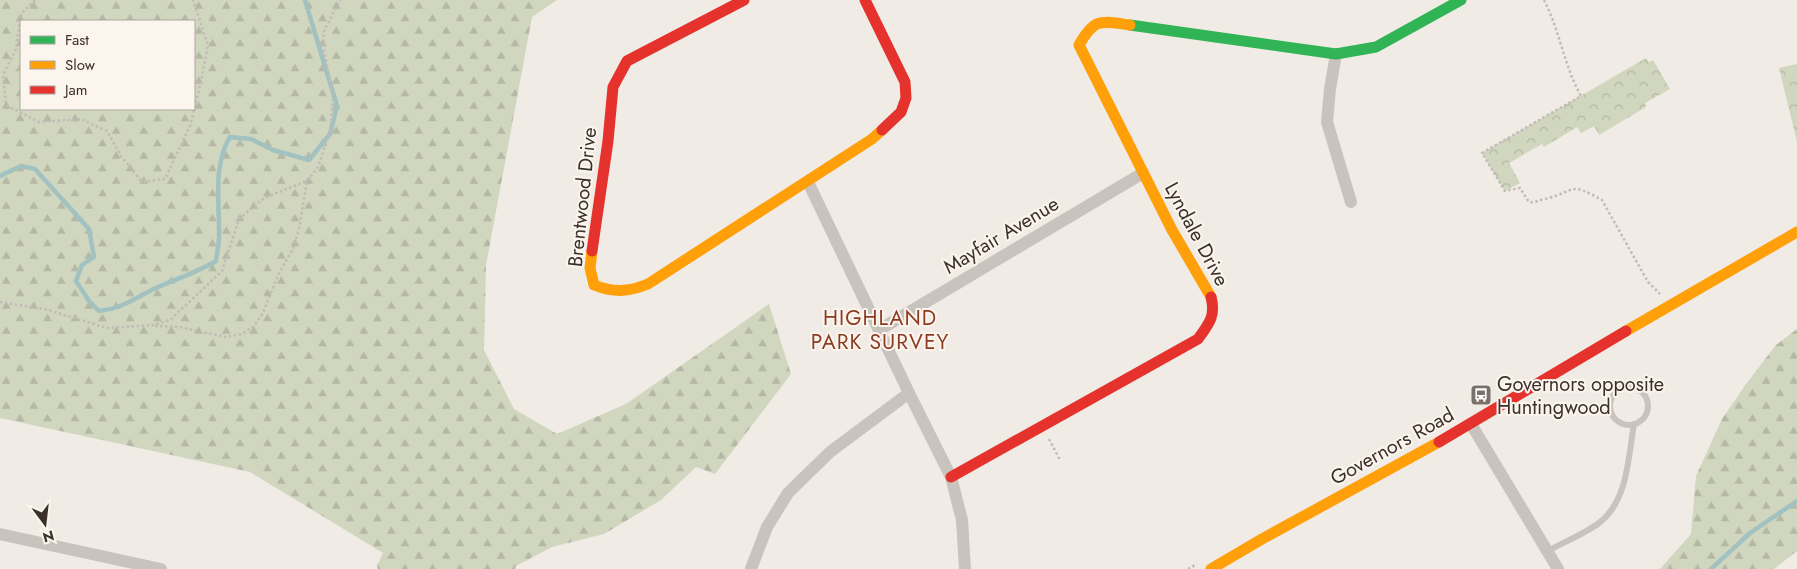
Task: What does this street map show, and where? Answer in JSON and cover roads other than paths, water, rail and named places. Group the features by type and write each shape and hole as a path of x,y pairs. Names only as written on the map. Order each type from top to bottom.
{"street":[{"name":"Brentwood Drive","path":"744,0 661,45 627,61 613,87 608,141 590,268 594,285 608,292 629,292 648,284 808,182"},
{"path":"865,0 905,82 906,98 901,112 872,139 808,182 952,477 962,520 965,569"},
{"path":"1351,202 1327,122 1336,54 1376,47 1461,0"},
{"name":"Lyndale Drive","path":"952,477 1198,338 1210,323 1214,308 1210,294 1172,230 1079,45 1088,29 1103,21 1336,54"},
{"name":"Mayfair Avenue","path":"879,330 1143,173"},
{"name":"Governors Road","path":"1212,569 1262,539 1471,424 1797,232"},
{"path":"751,569 767,527 788,493 830,452 909,392"},
{"path":"1471,424 1558,569"},
{"path":"0,534 161,569"}],"lane":[{"path":"1625,387 1634,387 1639,390 1648,401 1646,416 1634,424 1620,422 1615,418 1611,410 1611,402 1615,393 1625,387"},
{"path":"1548,551 1597,524 1614,507 1624,484 1634,424"}],"waterway":[{"path":"0,176 21,166 35,169 89,229 94,257 82,265 76,281 89,301 99,311 115,308 216,261 219,240 219,173 224,149 230,137 251,139 273,150 309,160 330,134 337,106 305,0"},
{"path":"1711,569 1750,533 1797,501"}],"place":[{"name":"Governors opposite Huntingwood","path":"1481,395"}],"district":[{"name":"HIGHLAND PARK SURVEY","path":"880,330"}]}
